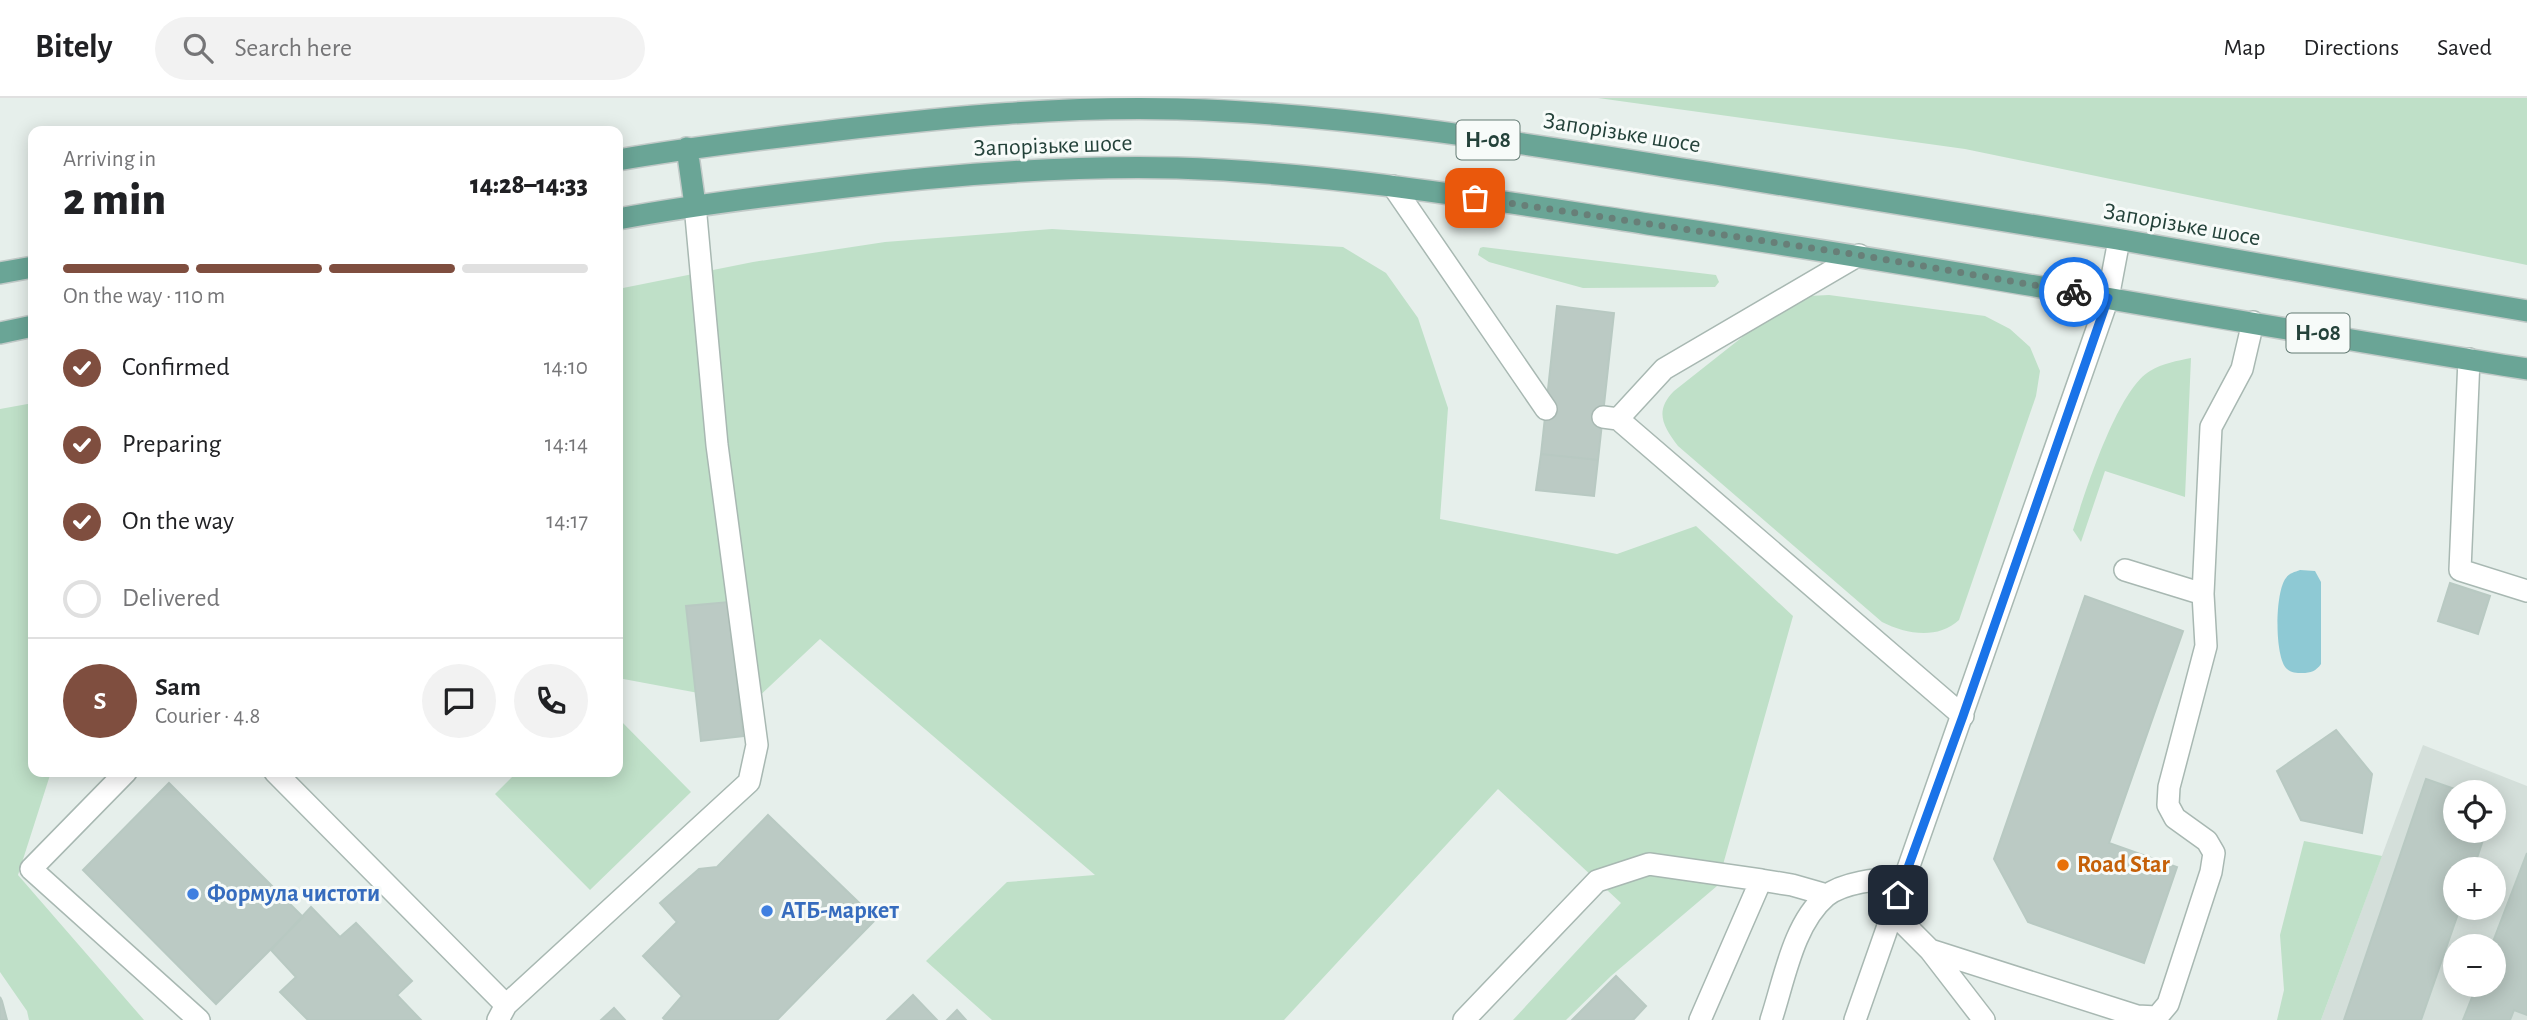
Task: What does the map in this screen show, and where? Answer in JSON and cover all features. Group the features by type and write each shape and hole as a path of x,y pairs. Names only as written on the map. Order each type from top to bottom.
{"main road":[{"name":"Запорізьке шосе","path":"623,159 687,148 884,124 1022,112 1173,109 1288,115 1402,127 1579,153 2119,240 2527,311"},
{"path":"687,148 695,205"},
{"name":"Запорізьке шосе","path":"623,218 695,205 890,182 1022,171 1171,168 1284,173 1392,186 1859,255 2527,369"},
{"path":"0,273 28,268"},
{"path":"0,333 28,327"}],"street":[{"path":"1392,186 1546,409"},
{"path":"280,777 502,1012 749,782 757,745 718,445 695,205"},
{"path":"1855,1020 2108,298 2119,240"},
{"path":"1859,255 1664,369 1610,418 1963,716"},
{"path":"1930,950 2137,1016 2157,1017 2168,1004 2211,872 2214,853 2207,841 2175,818 2168,805 2169,787 2206,646 2203,594 2211,427 2242,369 2253,322"},
{"path":"2469,359 2460,569 2527,591"},
{"path":"2125,570 2203,594"},
{"path":"121,777 31,869 199,1020"},
{"path":"1464,1020 1597,881 1649,864 1792,885 1827,895"},
{"path":"1771,1020 1801,926 1827,895 1866,880 1905,877"},
{"path":"1700,1020 1761,880"},
{"path":"1892,912 1930,950 1984,1020"}],"shaded area":[{"path":"2423,745 2527,786 2527,1020 2321,1020"}],"green space":[{"path":"1598,98 2527,98 2527,265 1965,149"},
{"path":"1052,229 1343,247 1386,273 1418,318 1448,408 1440,519 1617,554 1696,526 1793,616 1717,886 1611,976 1566,1020 1513,1020 1621,903 1498,789 1284,1020 992,1020 926,961 1007,882 1095,875 820,639 752,703 623,679 623,288 753,262 885,242"},
{"path":"1483,247 1716,275 1719,282 1715,287 1583,288 1489,262 1478,255"},
{"path":"1829,295 1985,316 2010,329 2030,347 2040,371 2036,396 1959,620 1941,630 1931,633 1911,632 1882,622 1678,446 1665,425 1664,405 1674,391 1783,305 1808,296"},
{"path":"2191,358 2185,497 2105,471 2081,542 2073,530 2104,444 2126,399 2150,371 2165,364"},
{"path":"28,404 28,777 49,777 18,875 144,1020 29,1020 27,1011 0,972 0,409"},
{"path":"623,723 691,792 590,890 495,794 512,777 623,777"},
{"path":"2304,841 2382,856 2321,1020 2277,1020 2284,990 2280,935"}],"water":[{"path":"2300,570 2315,571 2321,582 2321,664 2315,670 2305,673 2287,669 2278,638 2278,609 2282,585 2289,575"}],"building":[{"path":"1557,306 1614,313 1598,460 1541,454"},
{"path":"1541,454 1598,460 1594,496 1536,490"},
{"path":"2450,583 2490,596 2478,634 2438,621"},
{"path":"2085,596 2183,631 2109,843 2177,867 2144,963 2028,922 1994,859"},
{"path":"729,602 743,736 701,741 686,606"},
{"path":"2336,730 2372,774 2362,833 2301,820 2277,771"},
{"path":"2426,779 2443,785 2443,843 2482,843 2477,857 2443,857 2443,920 2456,920 2451,934 2443,934 2443,957 2421,1020 2344,1020"},
{"name":"Формула чистоти","path":"169,783 303,917 216,1004 83,870"},
{"name":"АТБ-маркет","path":"768,815 876,919 777,1020 665,1020 663,1018 682,996 643,956 677,922 660,903 699,869 717,867"},
{"path":"2527,853 2527,1015 2514,1010 2510,1020 2463,1020 2472,997 2506,997 2506,934 2496,934 2501,920 2506,920 2506,908"},
{"path":"311,907 340,937 356,923 412,981 397,995 421,1020 308,1020 280,992 296,977 271,950"},
{"path":"1616,976 1646,1006 1633,1020 1572,1020"},
{"path":"913,995 937,1020 887,1020"},
{"path":"0,997 2,1001 7,1020 0,1020"},
{"path":"614,1008 625,1020 601,1020"},
{"path":"957,1010 966,1020 947,1020"}],"way so far":[{"path":"1475,198 1859,255 2074,292"}],"place":[{"name":"Road Star","path":"2063,865"},
{"name":"Формула чистоти","path":"193,894"},
{"name":"АТБ-маркет","path":"767,911"}],"route":[{"path":"1898,895 2108,298 2074,292"}]}
